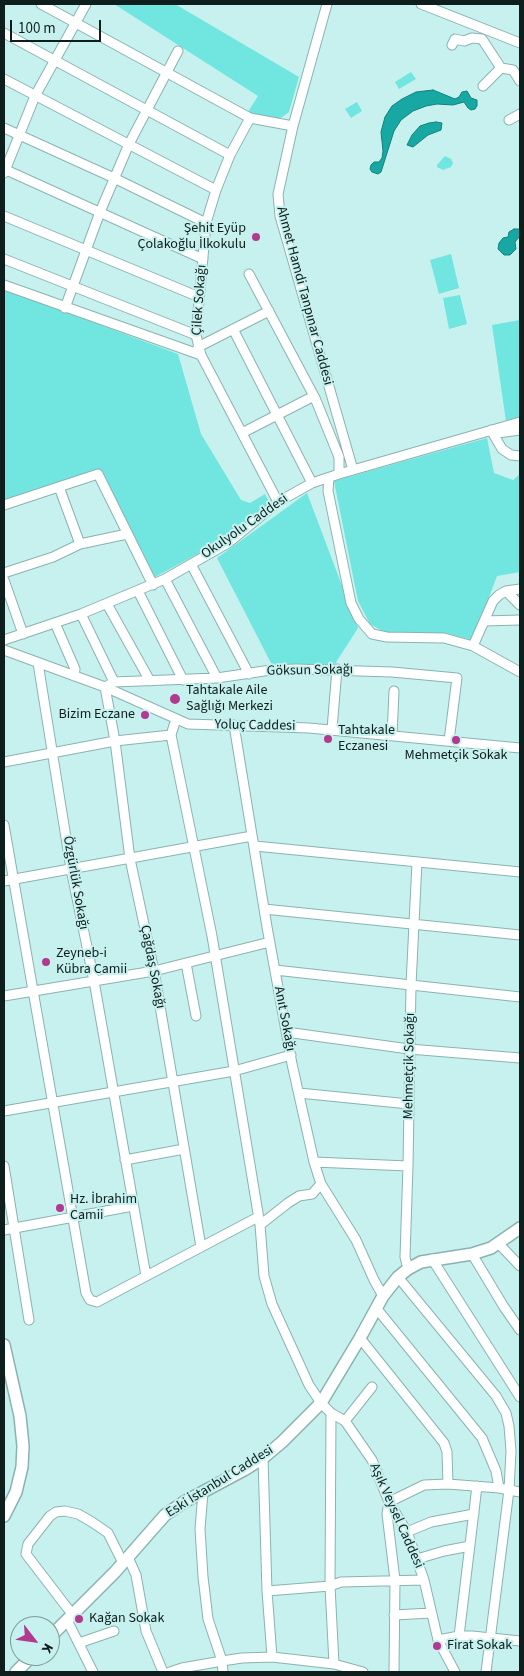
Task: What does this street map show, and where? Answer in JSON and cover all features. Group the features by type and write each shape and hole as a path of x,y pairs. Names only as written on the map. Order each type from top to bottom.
{"main road":[{"name":"Eski İstanbul Caddesi","path":"60,1628 126,1560 165,1515 184,1502 263,1458 321,1403 383,1296 398,1277 421,1262 472,1254 499,1244 520,1228"},
{"path":"4,1345 20,1416 23,1446 22,1467 16,1492 4,1516"}],"street":[{"path":"41,4 250,118 293,126"},
{"path":"86,4 35,96 4,170 203,259"},
{"name":"Ahmet Hamdi Tanpınar Caddesi","path":"327,4 293,126 278,194 280,216 352,470"},
{"path":"421,4 520,43"},
{"path":"4,33 230,154"},
{"path":"452,45 455,39 464,41 472,38 482,39 501,68 513,70 520,82"},
{"path":"65,308 114,178 129,144 178,51"},
{"path":"484,86 501,68"},
{"path":"4,80 216,190"},
{"path":"509,120 520,114"},
{"name":"Çilek Sokağı","path":"250,118 230,154 206,223 196,336 199,351 278,502"},
{"path":"4,128 114,178 206,223"},
{"path":"4,216 199,297"},
{"path":"4,260 196,336"},
{"path":"248,274 270,311 314,396 339,457 339,474"},
{"path":"4,285 65,308 199,351 233,330 270,311"},
{"path":"233,330 312,484"},
{"path":"242,434 314,396"},
{"name":"Okulyolu Caddesi","path":"4,640 81,614 165,579 228,543 278,502 312,484 352,470 492,432 520,422"},
{"path":"520,430 492,432 502,449 511,455 520,456"},
{"path":"4,505 98,474 153,585"},
{"path":"329,478 328,491 351,602 364,626 372,634 387,637 444,638 473,646 520,672"},
{"path":"59,487 80,544"},
{"path":"4,573 53,557 80,544 127,534"},
{"path":"192,564 249,674"},
{"path":"165,579 217,678"},
{"path":"4,580 23,634"},
{"path":"473,646 493,601 506,591 520,589"},
{"path":"138,591 183,680"},
{"path":"506,591 520,605"},
{"path":"107,604 150,681"},
{"path":"81,614 114,682"},
{"path":"484,621 520,620"},
{"path":"54,623 75,669 74,676"},
{"name":"Yoluç Caddesi","path":"4,650 105,687 188,724 332,729 520,748"},
{"name":"Özgürlük Sokağı","path":"38,664 71,869 94,981 146,1276"},
{"path":"332,729 337,669"},
{"name":"Göksun Sokağı","path":"105,687 114,682 217,678 279,670 337,669 457,678 449,741"},
{"name":"Çağdaş Sokağı","path":"105,687 115,741 130,859 154,971 201,1247"},
{"path":"392,736 394,691"},
{"path":"4,762 115,741 171,735 176,719"},
{"name":"Anıt Sokağı","path":"234,725 286,1032 314,1162 321,1184 356,1240 383,1296"},
{"name":"Aşık Veysel Caddesi","path":"171,735 215,956 259,1221 264,1276 272,1304 306,1379 321,1403 331,1413 345,1421 372,1460 389,1502 407,1532 424,1580 438,1640 455,1672"},
{"path":"4,825 8,880 33,991 86,1293 90,1300 97,1302 201,1247 259,1221 299,1196 312,1194 321,1184"},
{"path":"8,880 130,859 193,845 252,836"},
{"path":"255,846 520,872"},
{"name":"Mehmetçik Sokağı","path":"408,1269 405,1257 409,1048 417,862"},
{"path":"264,909 520,935"},
{"path":"4,996 154,971 270,942"},
{"path":"186,963 196,1016"},
{"path":"275,970 520,997"},
{"path":"286,1032 409,1048 520,1058"},
{"path":"4,1111 234,1071 291,1055"},
{"path":"299,1093 409,1104"},
{"path":"125,1160 184,1149"},
{"path":"314,1162 408,1166"},
{"path":"4,1166 29,1320"},
{"path":"4,1230 134,1206"},
{"path":"499,1244 520,1266"},
{"path":"472,1254 520,1330"},
{"path":"432,1259 520,1397"},
{"path":"398,1277 496,1396 506,1413 509,1426 511,1451 509,1490 486,1672"},
{"path":"377,1309 482,1438 496,1471 499,1488"},
{"path":"360,1338 444,1443 447,1452 448,1484"},
{"path":"345,1421 372,1387"},
{"path":"331,1413 330,1586 334,1667"},
{"path":"263,1458 267,1590 272,1657"},
{"path":"394,1672 395,1580 387,1514 389,1502 424,1485 477,1486 520,1492"},
{"path":"459,1636 477,1486"},
{"path":"203,1492 200,1529 203,1577 208,1619 222,1660 223,1672"},
{"path":"93,1672 79,1643 70,1617 26,1554 28,1544 50,1516 56,1512 65,1511 78,1514 108,1533 136,1575 146,1631 163,1672"},
{"path":"407,1532 430,1522 474,1514"},
{"path":"417,1559 470,1546"},
{"path":"267,1590 330,1586 341,1582 424,1580"},
{"path":"394,1615 431,1613"},
{"path":"79,1643 114,1631"},
{"path":"438,1640 459,1636 491,1637 520,1641"},
{"path":"170,1672 222,1660 272,1657 364,1672"}],"shaded area":[{"path":"114,4 175,4 299,77 289,112 278,120 248,112 258,96"},
{"path":"411,72 416,79 399,89 395,82"},
{"path":"433,90 455,99 462,92 467,91 471,98 477,100 477,106 471,110 464,102 453,105 437,104 413,111 401,120 394,131 381,172 378,174 372,172 370,169 371,165 374,162 379,162 382,158 381,132 385,117 392,106 416,92"},
{"path":"357,102 362,111 351,118 345,109"},
{"path":"436,122 442,123 441,130 428,135 413,147 407,145 412,135 420,126"},
{"path":"445,156 451,159 453,163 451,167 443,170 437,167 437,165"},
{"path":"514,229 520,229 520,236 515,242 516,249 510,255 504,255 498,249 499,243 503,238 508,237 509,232"},
{"path":"451,254 459,288 439,294 430,260"},
{"path":"4,289 178,354 201,434 241,500 250,503 265,494 270,504 225,539 155,577 101,469 5,501"},
{"path":"460,295 467,324 449,329 443,298"},
{"path":"520,320 520,418 506,421 492,325"},
{"path":"487,438 494,473 513,480 520,474 520,572 497,576 473,640 446,633 386,633 370,624 358,601 334,481"},
{"path":"307,493 358,628 333,667 273,667 217,558"}],"place":[{"name":"Şehit Eyüp Çolakoğlu İlkokulu","path":"256,237"},
{"name":"Tahtakale Aile Sağlığı Merkezi","path":"175,699"},
{"name":"Bizim Eczane","path":"145,715"},
{"name":"Tahtakale Eczanesi","path":"328,739"},
{"name":"Mehmetçik Sokak","path":"456,740"},
{"name":"Zeyneb-i Kübra Camii","path":"46,962"},
{"name":"Hz. İbrahim Camii","path":"60,1208"},
{"name":"Kağan Sokak","path":"79,1619"},
{"name":"Firat Sokak","path":"437,1646"}]}
